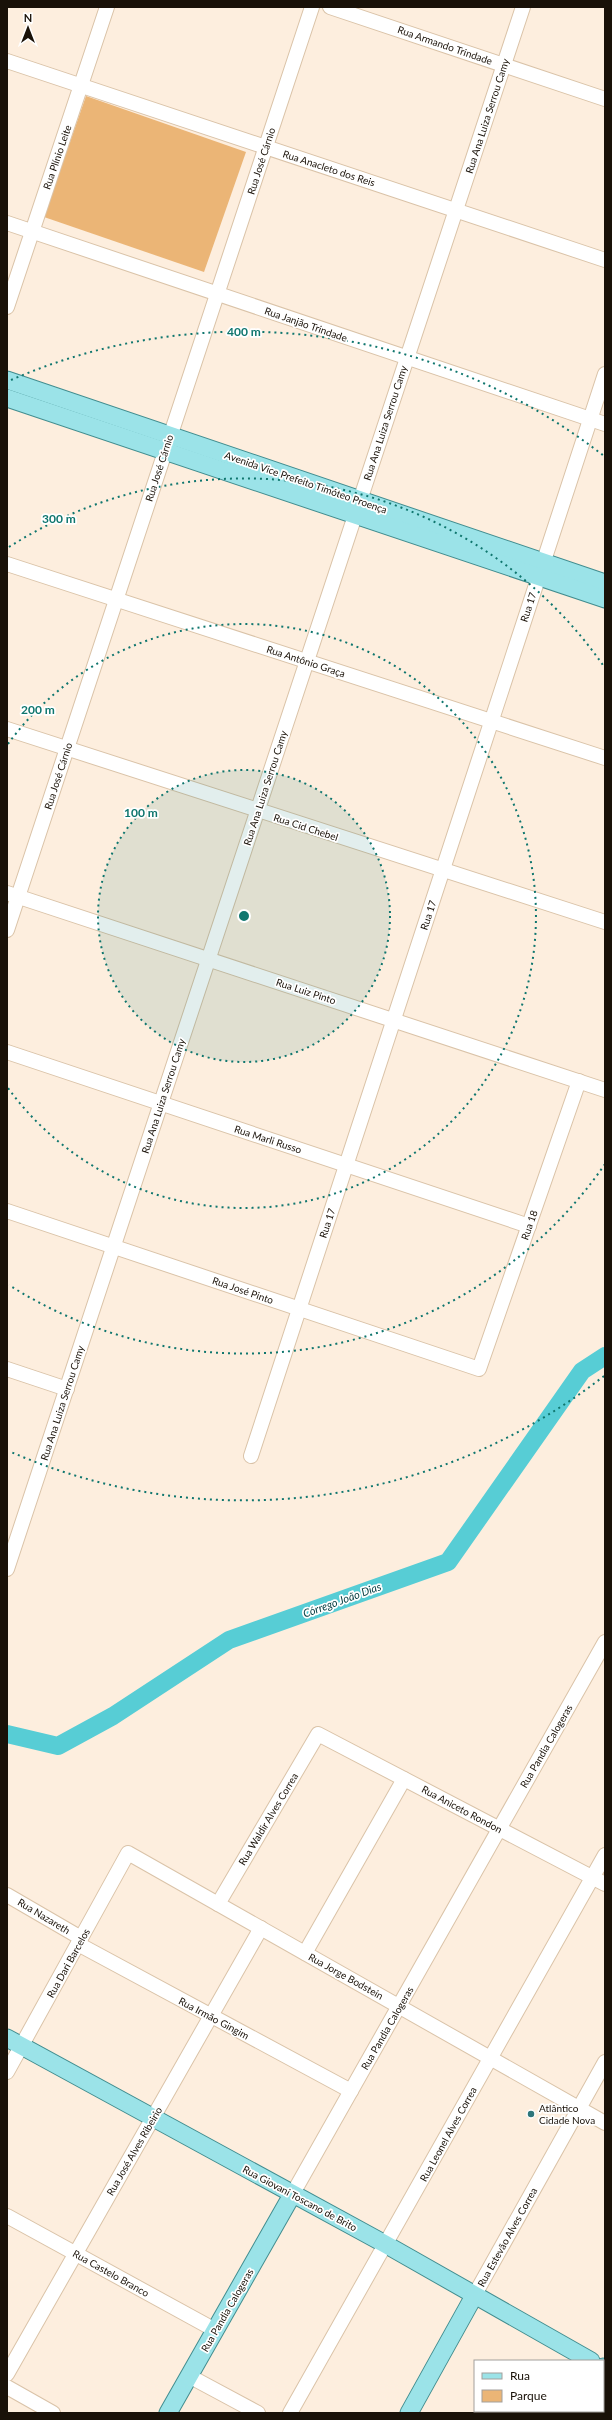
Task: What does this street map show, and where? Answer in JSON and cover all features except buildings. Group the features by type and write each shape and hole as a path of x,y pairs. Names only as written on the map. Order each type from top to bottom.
{"main road":[{"name":"Avenida Vice Prefeito Timóteo Proença","path":"7,380 168,443 541,569 605,583"},
{"name":"Avenida Vice Prefeito Timóteo Proença","path":"7,398 168,443"},
{"name":"Avenida Vice Prefeito Timóteo Proença","path":"541,569 605,599"},
{"name":"Rua Giovani Toscano de Brito","path":"14,2042 153,2117 292,2195 386,2244 581,2358"},
{"name":"Rua Pandia Calogeras","path":"168,2413 292,2195"},
{"name":"Rua Estevão Alves Correa","path":"409,2413 474,2296"}],"street":[{"name":"Rua Plínio Leite","path":"7,307 107,7"},
{"name":"Rua José Cárnio","path":"7,930 12,895 67,749 312,7"},
{"name":"Rua Armando Trindade","path":"330,7 605,99"},
{"name":"Rua Ana Luiza Serrou Camy","path":"7,1569 12,1539 67,1388 523,7"},
{"name":"Rua Anacleto dos Reis","path":"7,61 605,260"},
{"name":"Rua Janjão Trindade","path":"7,223 605,424"},
{"name":"Rua 17","path":"251,1456 605,374"},
{"name":"Rua Antônio Graça","path":"7,564 605,758"},
{"name":"Rua Cid Chebel","path":"7,729 257,811 605,922"},
{"name":"Rua Luiz Pinto","path":"12,895 605,1090"},
{"name":"Rua Marli Russo","path":"7,1052 529,1226"},
{"name":"Rua 18","path":"479,1369 579,1081"},
{"name":"Rua José Pinto","path":"7,1211 479,1369"},
{"path":"7,1369 67,1388"},
{"name":"Rua Pandia Calogeras","path":"292,2195 605,1642"},
{"name":"Rua Aniceto Rondon","path":"318,1734 605,1884"},
{"name":"Rua Waldir Alves Correa","path":"218,1904 318,1734"},
{"path":"305,1953 404,1779"},
{"name":"Rua Jorge Bodstein","path":"128,1853 399,2005 605,2123"},
{"name":"Rua Dari Barcelos","path":"7,2072 14,2042 80,1941 128,1853"},
{"name":"Rua Leonel Alves Correa","path":"290,2413 605,1855"},
{"name":"Rua Nazareth","path":"7,1894 80,1941"},
{"name":"Rua José Alves Ribeirio","path":"7,2374 261,1928"},
{"name":"Rua Irmão Gingim","path":"80,1941 211,2016 351,2091"},
{"name":"Rua Estevão Alves Correa","path":"474,2296 605,2062"},
{"name":"Rua Castelo Branco","path":"7,2216 215,2330"},
{"path":"189,2376 258,2413"},
{"path":"7,2387 53,2413"}],"green space":[{"path":"86,96 246,152 204,272 44,217"}],"waterway":[{"name":"Córrego João Dias","path":"7,1734 58,1746 113,1716 229,1640 448,1562 582,1371 605,1356"}],"place":[{"name":"Atlântico Cidade Nova","path":"531,2114"}]}
